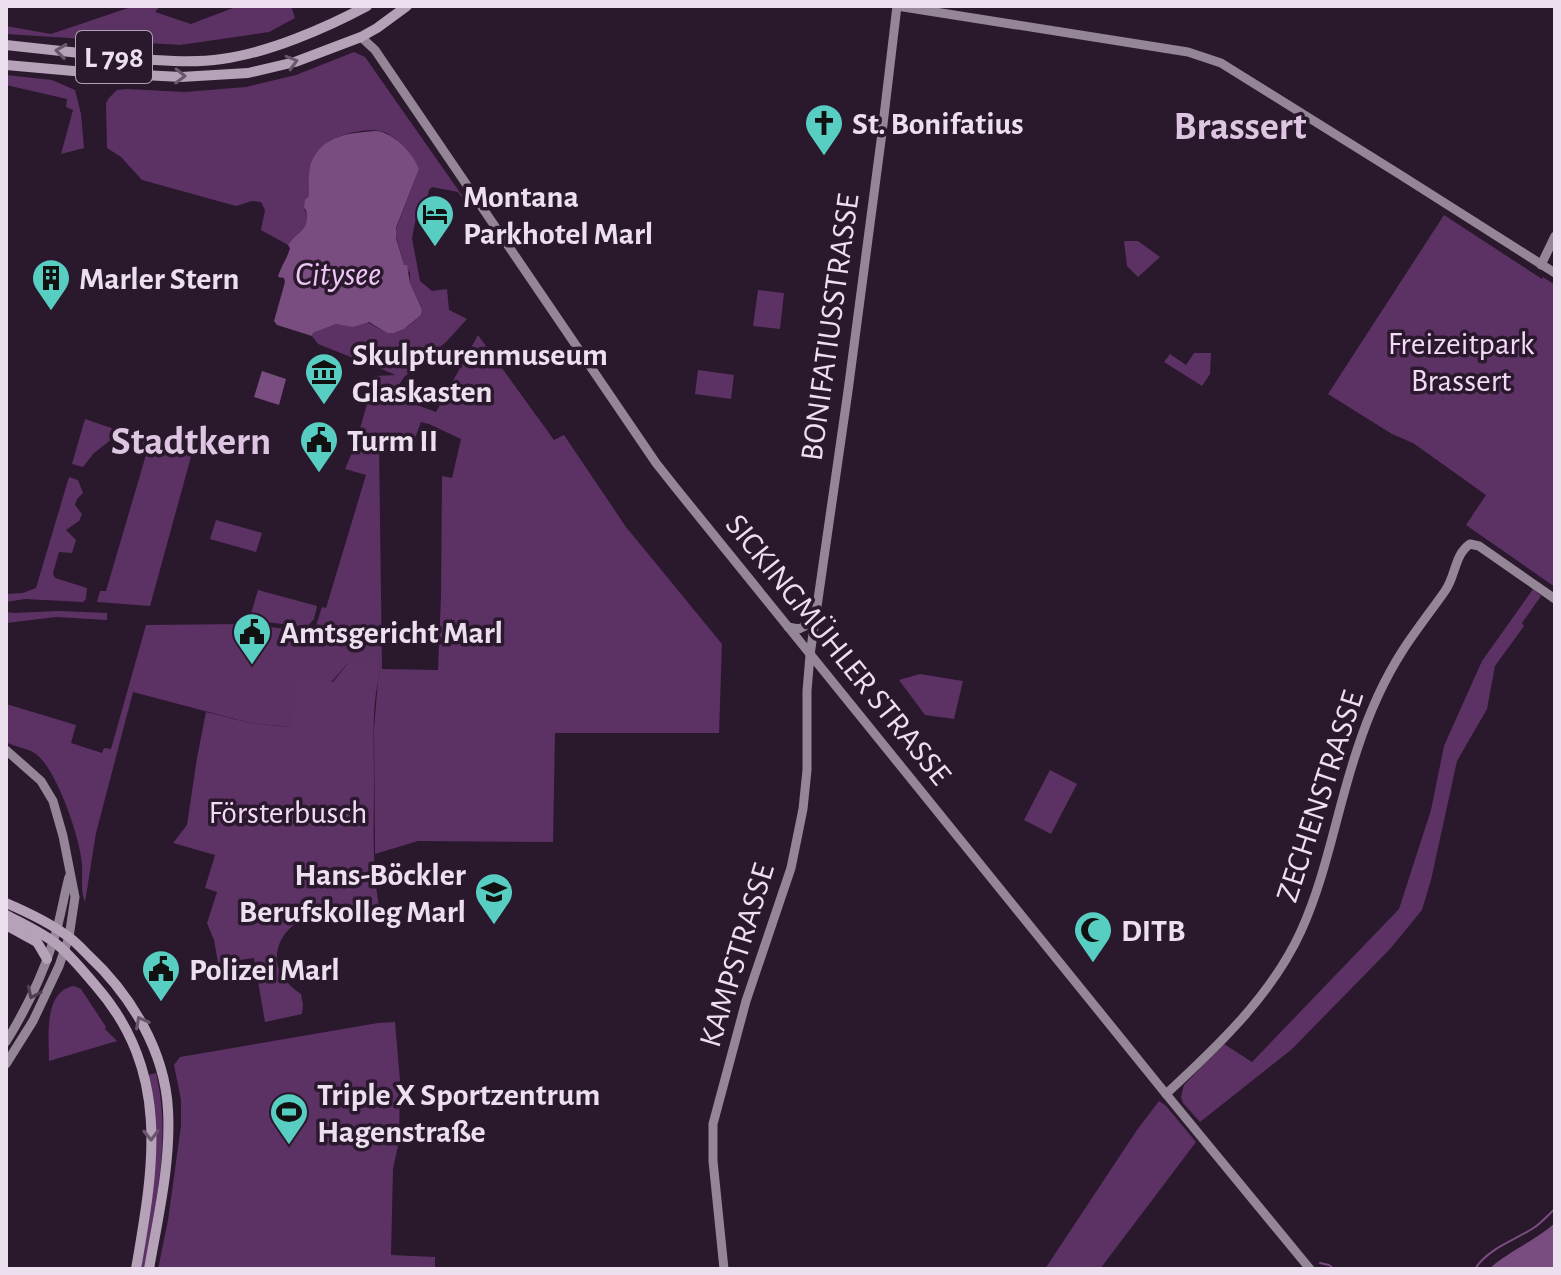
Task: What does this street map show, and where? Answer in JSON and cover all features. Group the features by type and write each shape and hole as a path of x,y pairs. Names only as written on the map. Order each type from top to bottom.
{"main road":[{"name":"L 798","path":"6,45 176,62 222,59 299,37 367,6"},
{"name":"L 798","path":"6,65 181,77 248,73 295,62 361,37 407,6"},
{"path":"6,903 42,919 69,937 105,970 133,1008 152,1044 166,1091 168,1145 149,1269"},
{"path":"6,915 54,941 65,951 103,994 132,1038 150,1106 151,1165 136,1269"},
{"path":"6,925 37,942 47,959"}],"street":[{"path":"897,6 1188,52 1221,63 1555,273"},
{"name":"BONIFATIUSSTRASSE","path":"810,655 884,123 897,6"},
{"name":"SICKINGMÜHLER STRASSE","path":"361,37 375,50 656,463 1310,1269"},
{"path":"1541,265 1555,236"},
{"name":"ZECHENSTRASSE","path":"1166,1094 1243,1017 1274,979 1292,949 1312,902 1358,747 1376,700 1401,652 1452,581 1457,559 1463,550 1470,544 1479,546 1555,599"},
{"path":"788,627 799,629 815,621"},
{"name":"KAMPSTRASSE","path":"724,1269 713,1161 713,1124 746,1001 791,868 807,770 810,655"},
{"path":"807,691 820,682 833,682"},
{"path":"6,750 41,781 53,801 75,897 65,951 33,1021 6,1064"},
{"path":"6,1042 37,985 54,941 71,870"}],"green space":[{"path":"134,6 160,6 155,12 191,24 235,6 291,6 295,18 269,32 180,45 6,34 6,26 51,34"},
{"path":"354,52 365,57 468,204 461,206 463,199 458,192 432,187 425,208 418,207 412,238 420,281 432,291 447,289 449,310 467,319 446,342 404,377 392,396 436,412 478,335 554,440 564,435 626,527 722,644 719,733 555,733 553,842 418,841 375,854 374,729 381,669 348,663 292,727 250,723 133,692 96,833 85,902 80,852 66,805 44,762 33,752 6,742 6,704 76,725 71,743 102,753 104,748 111,749 146,625 243,624 314,632 322,607 326,608 366,475 345,469 355,446 375,376 396,375 318,344 313,333 336,324 367,322 387,333 397,332 421,315 422,308 410,283 410,273 404,266 395,232 419,169 413,158 389,134 355,132 328,142 306,200 306,224 288,245 261,230 265,210 261,202 252,201 236,206 142,180 121,157 107,148 106,103 117,90 185,92 246,87 296,75","holes":["421,422 461,439 452,478 442,476 438,670 382,669 379,443 411,449"]},
{"path":"6,75 52,80 75,90 84,148 61,154 73,110 66,107 67,99 6,85"},
{"name":"Freizeitpark Brassert","path":"1444,215 1555,285 1555,587 1466,525 1486,495 1413,443 1392,434 1328,394"},
{"path":"1124,241 1138,241 1160,257 1138,277 1127,266"},
{"path":"758,290 784,293 780,329 753,326"},
{"path":"1194,353 1211,353 1210,374 1202,386 1164,362 1170,354 1186,365"},
{"path":"698,370 734,375 731,399 695,394"},
{"path":"85,419 117,430 112,439 94,453 83,467 72,464"},
{"path":"151,432 158,433 167,446 192,453 150,606 97,602 100,591 106,591 148,448 142,446"},
{"path":"69,477 78,480 83,493 75,505 82,514 79,521 66,530 76,540 72,553 59,552 53,573 55,578 87,588 86,599 83,602 25,599 6,602 6,594 36,588"},
{"path":"216,520 262,533 256,552 210,539"},
{"path":"1533,589 1541,596 1495,666 1487,709 1457,761 1422,910 1390,949 1291,1050 1200,1122 1183,1103 1184,1085 1224,1044 1252,1062 1399,909 1431,810 1444,746 1482,661"},
{"path":"258,590 317,606 314,619 307,627 249,620"},
{"path":"6,612 107,613 107,620 56,617 6,623"},
{"name":"Försterbusch","path":"376,656 381,669 374,724 374,850 382,921 357,921 324,914 305,919 289,929 279,944 277,960 283,977 301,994 302,1014 265,1022 254,958 218,963 207,923 217,892 205,888 215,855 173,843 187,825 206,712 250,723 291,727 295,680 333,682 349,662"},
{"path":"920,674 963,681 954,719 925,715 899,680"},
{"path":"1050,770 1077,784 1051,834 1024,820"},
{"path":"74,986 81,989 105,1029 117,1041 49,1061 52,1006 64,990"},
{"name":"Triple X Sportzentrum Hagenstraße","path":"395,1022 400,1081 399,1141 393,1169 391,1255 435,1257 435,1269 158,1269 181,1126 181,1100 174,1065 180,1057"},
{"path":"156,1073 161,1098 162,1147 145,1269 141,1269 155,1148 153,1099 148,1075"},
{"path":"1159,1101 1196,1142 1100,1269 1045,1269 1137,1130"}],"water":[{"name":"Citysee","path":"377,131 402,145 419,169 396,228 396,238 422,309 421,315 394,333 387,333 369,322 353,327 336,324 312,336 277,325 274,321 285,282 284,278 278,277 290,248 288,245 306,222 305,200 309,196 309,175 316,153 338,137"},
{"path":"262,371 286,379 279,405 254,397"},
{"path":"1555,1223 1555,1269 1489,1269 1539,1235"}],"waterway":[{"path":"1475,1269 1487,1255 1535,1227 1555,1209"},
{"path":"1320,1263 1334,1269"}],"place":[{"name":"St. Bonifatius","path":"824,157"},
{"name":"Montana Parkhotel Marl","path":"435,248"},
{"name":"Marler Stern","path":"51,312"},
{"name":"Skulpturenmuseum Glaskasten","path":"324,406"},
{"name":"Turm II","path":"319,474"},
{"name":"Amtsgericht Marl","path":"252,666"},
{"name":"Hans-Böckler Berufskolleg Marl","path":"494,926"},
{"name":"DITB","path":"1093,964"},
{"name":"Polizei Marl","path":"161,1003"},
{"name":"Triple X Sportzentrum Hagenstraße","path":"289,1146"}],"district":[{"name":"Brassert","path":"1240,125"},
{"name":"Stadtkern","path":"191,440"}]}
